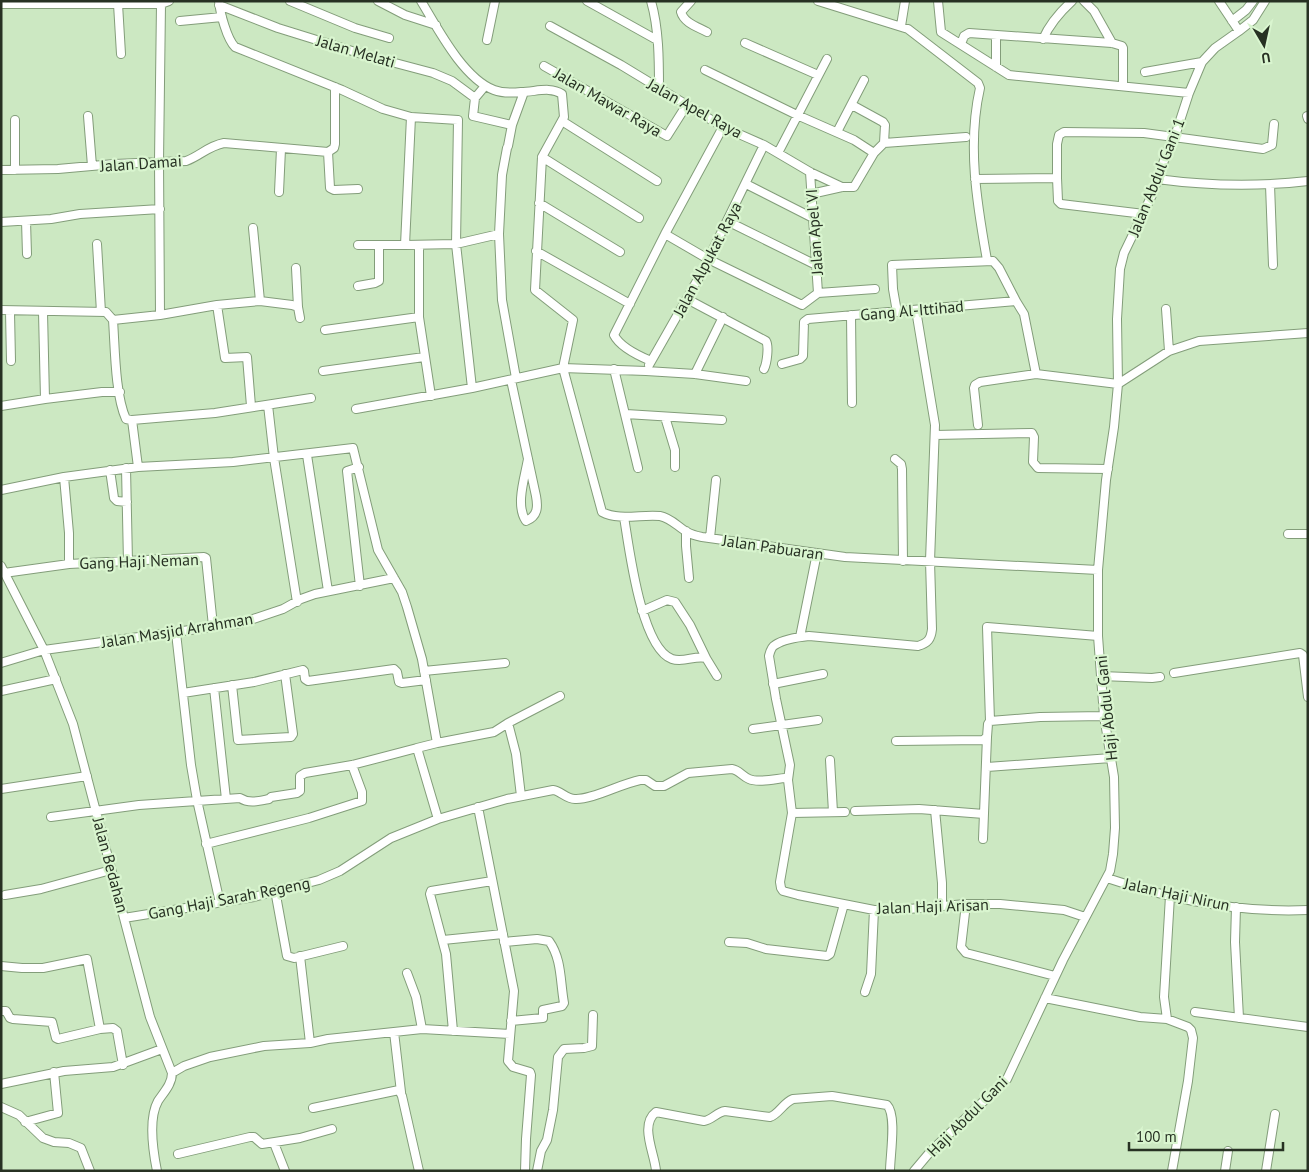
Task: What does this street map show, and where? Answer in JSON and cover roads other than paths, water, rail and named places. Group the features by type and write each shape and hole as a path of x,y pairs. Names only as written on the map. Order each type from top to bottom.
{"street":[{"path":"290,1 355,28 389,38"},
{"path":"378,1 405,15 436,24"},
{"path":"421,1 450,50 485,86 496,91 524,92 553,89 562,94"},
{"path":"487,40 495,1"},
{"path":"587,1 657,40"},
{"path":"651,1 659,57 659,89"},
{"path":"692,1 681,12 683,18 707,32"},
{"path":"818,1 908,29 978,83 980,88 975,122 975,179 987,260"},
{"path":"901,26 904,1"},
{"path":"938,1 941,32 1006,74 1188,93"},
{"path":"1044,39 1052,22 1072,1"},
{"path":"1084,1 1094,11 1112,43"},
{"path":"1219,1 1240,31"},
{"path":"1232,21 1246,10 1253,1"},
{"name":"Jalan Abdul Gani 1","path":"1118,384 1117,320 1120,269 1124,253 1144,214 1175,136 1188,93 1202,62 1225,40 1253,20 1266,1"},
{"path":"1,4 165,3 160,161 160,315"},
{"path":"219,3 222,17 235,47 335,87 383,109 411,116 458,120 456,244 472,388"},
{"name":"Jalan Melati","path":"219,3 278,28 433,73 452,81 475,98"},
{"path":"118,4 121,54"},
{"path":"180,20 222,17"},
{"name":"Jalan Apel Raya","path":"550,26 723,127 764,145 810,172 842,187"},
{"path":"960,44 964,36 969,33 1112,43 1123,48 1123,86"},
{"path":"996,35 996,67"},
{"path":"745,42 818,75"},
{"path":"778,153 827,59"},
{"path":"1145,72 1202,62"},
{"name":"Jalan Mawar Raya","path":"544,66 570,79 667,136 686,106"},
{"path":"705,70 797,115 837,132 874,153"},
{"path":"563,368 573,320 535,290 542,157 564,117 562,94 570,79"},
{"path":"837,132 864,80"},
{"path":"485,86 475,98 473,116 512,126"},
{"path":"335,87 335,144 334,148 328,152 330,188 334,190 358,189"},
{"path":"524,92 512,126 502,175 499,234 502,300 513,379 538,508 534,516 526,521 522,514 521,501 528,459"},
{"path":"852,105 884,122 884,143"},
{"path":"88,116 92,166"},
{"path":"405,245 411,116"},
{"path":"15,120 15,170"},
{"path":"562,121 657,180"},
{"path":"1144,214 1061,204 1058,201 1057,178 1057,144 1059,135 1064,132 1144,133 1253,148 1268,148 1272,145 1273,141 1274,124"},
{"path":"651,361 624,346 614,335 723,127"},
{"path":"811,194 842,187 854,187 874,153 884,143 966,137"},
{"name":"Jalan Damai","path":"1,170 58,169 160,161 186,161 213,145 224,143 328,152"},
{"name":"Jalan Alpukat Raya","path":"646,371 708,259 764,145"},
{"path":"279,192 281,149"},
{"path":"542,157 639,218"},
{"name":"Jalan Apel VI","path":"810,172 818,293"},
{"path":"975,179 1057,178"},
{"path":"1157,179 1208,185 1270,185 1308,181"},
{"path":"746,184 813,218"},
{"path":"1270,185 1273,265"},
{"path":"539,203 620,252"},
{"path":"1,222 26,221 80,214 160,209"},
{"path":"727,220 816,265"},
{"path":"26,221 27,254"},
{"path":"253,228 260,301"},
{"path":"358,245 456,244 499,234"},
{"path":"666,234 708,259 802,305 818,293 875,289"},
{"path":"97,244 102,312"},
{"path":"419,245 419,316 431,396"},
{"path":"358,286 379,281 379,246"},
{"path":"536,251 630,304"},
{"path":"897,312 893,289 892,265 987,260 996,262 1024,314 1036,374"},
{"path":"296,268 300,318"},
{"path":"686,299 766,341 768,345 764,369"},
{"path":"113,320 160,315 217,305 260,301 292,305 298,308"},
{"name":"Gang Al-Ittihad","path":"782,364 800,359 803,356 804,322 808,319 1016,301"},
{"path":"217,305 225,358 245,357 248,360 251,406"},
{"path":"1,310 10,312 106,312 113,320 118,384 126,419 215,412 311,398"},
{"path":"817,553 800,637 918,646 927,643 931,638 930,561 935,435 916,310"},
{"path":"1166,310 1169,351"},
{"path":"10,312 11,361"},
{"path":"43,312 45,399"},
{"path":"851,315 852,403"},
{"path":"325,330 419,316"},
{"path":"695,374 723,317"},
{"path":"978,425 975,385 980,382 1036,374 1118,384 1169,351 1199,341 1308,333"},
{"path":"323,371 424,357"},
{"path":"356,408 431,396 563,368 695,374 746,381"},
{"name":"Jalan Pabuaran","path":"563,368 602,512 608,515 668,518 686,531 710,538 845,557 1098,570"},
{"path":"614,370 638,468"},
{"name":"Haji Abdul Gani","path":"914,1171 930,1152 1007,1079 1055,976 1110,871 1115,828 1114,777 1104,716 1098,636 1098,570 1118,384"},
{"path":"1,406 102,392 120,392"},
{"path":"268,405 274,458 297,602"},
{"path":"626,414 722,420"},
{"path":"665,417 675,450 675,467"},
{"path":"131,420 138,466"},
{"path":"935,435 1032,433 1034,436 1033,462 1038,468 1108,469"},
{"path":"1,490 64,476 138,466 211,464 353,448 378,550 402,592 424,671 438,743"},
{"path":"307,454 328,591"},
{"path":"895,459 901,464 902,469 903,561"},
{"path":"358,467 347,471 360,586"},
{"path":"126,468 128,562"},
{"path":"110,470 114,498 117,501 127,502"},
{"path":"64,476 69,533 69,564"},
{"path":"710,538 716,480"},
{"path":"624,517 642,610 653,638 665,655 670,658 681,661 706,658"},
{"path":"686,531 689,578"},
{"path":"1288,534 1308,534"},
{"name":"Gang Haji Neman","path":"3,570 69,564 205,557 209,577 212,626"},
{"name":"Jalan Bedahan","path":"3,570 44,650 73,724 150,1017 172,1073"},
{"name":"Jalan Masjid Arrahman","path":"1,663 44,650 241,623 328,591 394,578"},
{"path":"642,610 667,600 675,602 690,625 717,676"},
{"path":"982,838 988,724 990,721 987,627 1098,636"},
{"path":"176,633 197,800 220,903"},
{"name":"Jalan Haji Arisan","path":"800,637 774,645 770,656 773,684 790,765 788,780 792,814 780,882 783,891 874,910 966,904 1000,904 1052,908 1085,917"},
{"path":"1174,673 1300,653 1303,655 1308,697"},
{"path":"424,671 505,663"},
{"path":"183,693 303,670 305,679 308,681 394,669 397,672 399,682 426,680"},
{"path":"232,685 238,740 291,737 293,734 286,674"},
{"path":"773,684 823,674"},
{"path":"1101,676 1160,677"},
{"path":"1,691 56,679"},
{"path":"214,688 226,799"},
{"path":"51,817 96,810 197,800 240,798 244,801 256,802 271,797 297,793 300,791 299,778 301,774 352,765 416,748 494,732 560,696"},
{"path":"990,721 1040,717 1104,716"},
{"path":"753,729 818,720"},
{"path":"508,723 516,754 521,796"},
{"path":"896,741 983,740 988,737"},
{"path":"416,748 438,819 478,806 557,790 567,798 579,799 631,781 646,780 655,786 664,786 688,772 735,769 754,780 785,778 788,780"},
{"path":"987,767 1111,758"},
{"path":"830,760 833,812"},
{"path":"206,844 308,818 362,801 362,792 352,765"},
{"path":"1,790 87,776"},
{"path":"478,806 514,991 508,1057 510,1065 530,1072 532,1075 525,1171"},
{"path":"855,811 935,810 984,814"},
{"path":"935,810 942,883 942,906"},
{"path":"792,814 845,812"},
{"name":"Gang Haji Sarah Regeng","path":"124,918 220,903 319,880 340,871 391,838 438,819"},
{"path":"6,895 41,889 111,870"},
{"name":"Jalan Haji Nirun","path":"1106,878 1207,904 1264,910 1308,910"},
{"path":"453,1031 443,940 430,894 431,891 492,881"},
{"path":"275,890 287,956 291,958 343,946"},
{"path":"1167,1020 1164,997 1170,896"},
{"path":"729,942 747,943 766,949 826,956 830,954 844,904"},
{"path":"966,904 961,947 966,953 1055,976"},
{"path":"1236,907 1235,942 1239,1018"},
{"path":"865,992 871,974 874,910"},
{"path":"443,940 504,938 549,941 554,948 559,962 564,1003 562,1006 543,1010 543,1018 511,1021"},
{"path":"300,956 310,1043"},
{"path":"1,966 43,968 87,959 100,1029"},
{"path":"407,973 416,997 422,1029"},
{"path":"1045,998 1140,1017 1167,1020 1188,1027 1191,1030 1193,1038 1188,1081 1172,1171"},
{"path":"1,1011 6,1011 10,1018 13,1019 52,1022 56,1038 58,1039 112,1028 117,1031 123,1064"},
{"path":"1195,1012 1308,1027"},
{"path":"537,1171 541,1151 547,1140 553,1110 558,1057 564,1049 592,1046 593,1015"},
{"path":"157,1171 152,1120 158,1101 169,1084 172,1073 184,1066 210,1057 264,1046 310,1043 328,1039 422,1029 510,1034"},
{"path":"394,1032 401,1092 419,1171"},
{"path":"1,1084 54,1072 106,1068 123,1064 162,1049"},
{"path":"25,1122 58,1113 54,1072"},
{"path":"313,1108 394,1090 401,1092"},
{"path":"656,1171 648,1127 652,1115 656,1112 704,1121 719,1112 725,1111 770,1116 774,1115 787,1101 792,1099 832,1096 887,1105 890,1108 892,1121 890,1171"},
{"path":"1,1107 19,1115 43,1138 54,1142 69,1143 81,1148 90,1171"},
{"path":"1266,1171 1275,1114"},
{"path":"178,1154 250,1137 254,1137 262,1144 274,1143 332,1129"},
{"path":"274,1143 285,1171"},
{"path":"1225,1171 1228,1151"}]}
